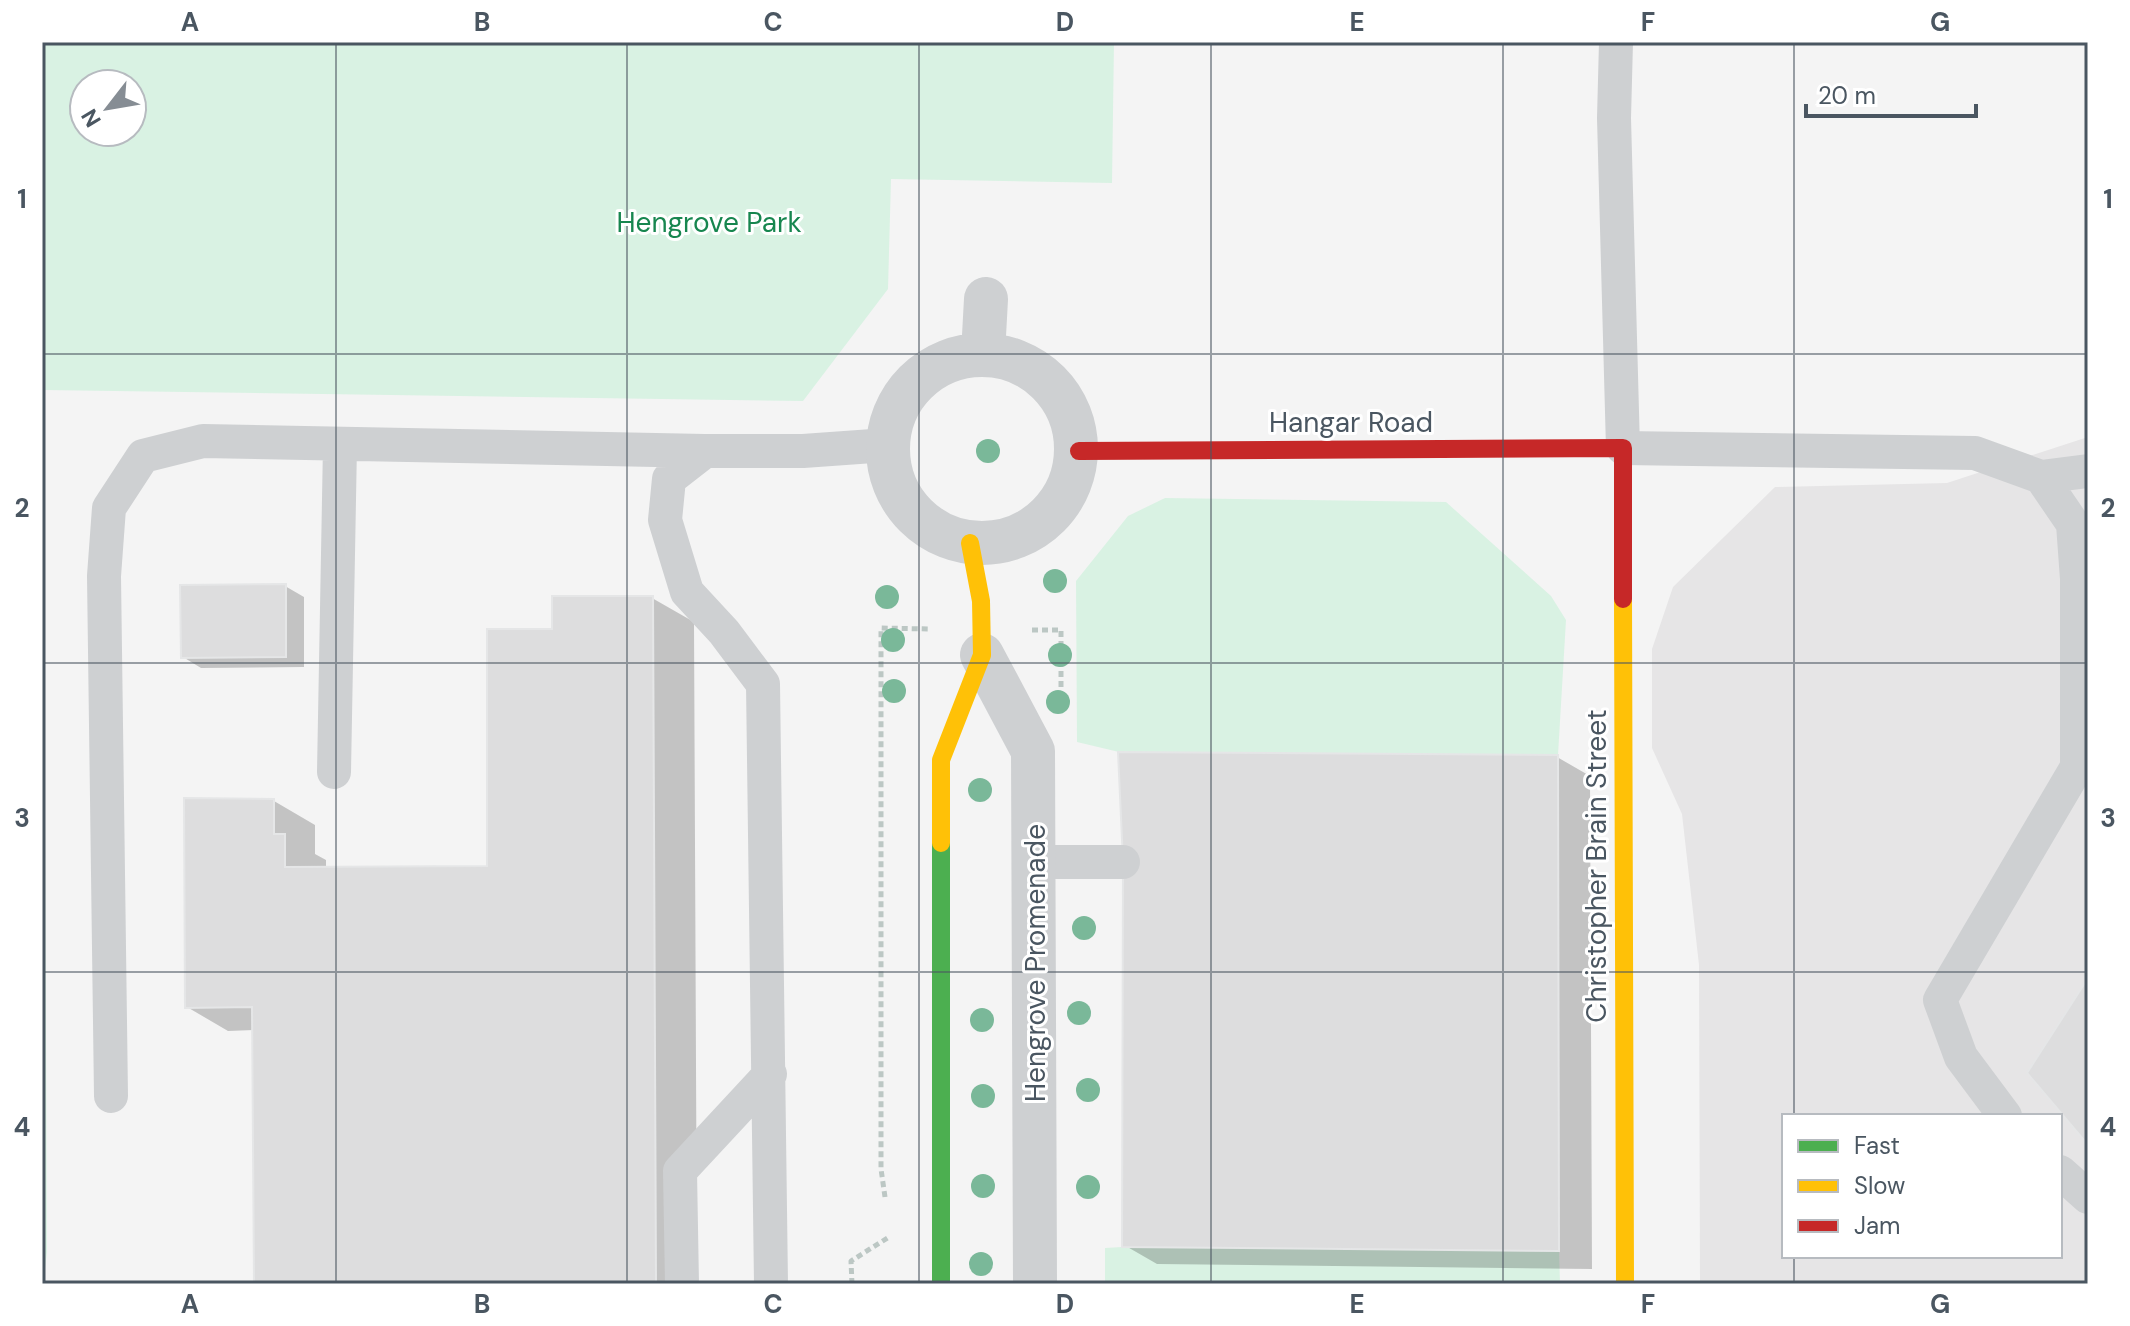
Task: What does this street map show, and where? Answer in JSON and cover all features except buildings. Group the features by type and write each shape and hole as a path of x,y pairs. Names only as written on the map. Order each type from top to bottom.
{"street":[{"path":"983,354 986,299"},
{"path":"983,354 1010,359 1035,370 1055,389 1069,412 1079,451 1065,493 1048,517 1026,533 998,542 970,543 944,536 919,521 901,499 890,473 887,445 893,416 906,391 928,371 954,358 983,354"},
{"name":"Hangar Road","path":"1079,451 1623,448"},
{"name":"Christopher Brain Street","path":"1623,448 1625,1284"},
{"name":"Hengrove Promenade","path":"941,1284 941,760 982,655 981,601 970,543"},
{"name":"Hengrove Promenade","path":"982,655 1033,751 1036,862 1035,1284"}],"lane":[{"path":"1616,42 1614,118 1623,448 1975,453 2041,477 2088,471"},
{"path":"111,1096 104,576 109,508 143,456 203,441 705,451 803,451 887,445"},
{"path":"334,772 340,445"},
{"path":"705,451 669,479 665,520 687,592 724,632 763,684 771,1284"},
{"path":"2004,1114 1961,1057 1940,1000 2082,766 2082,579 2073,524 2041,477"},
{"path":"1036,862 1123,862"},
{"path":"682,1284 680,1171 770,1074"},
{"path":"2062,1174 2088,1197"}],"shaded area":[{"path":"2088,437 2088,1284 1700,1284 1699,965 1682,814 1652,748 1652,649 1673,587 1775,487 1947,483"}],"green space":[{"name":"Hengrove Park","path":"42,42 1114,42 1112,183 891,179 888,289 803,401 43,390 47,1252 43,1284"},
{"path":"1165,498 1446,502 1551,596 1566,620 1558,755 1119,752 1077,742 1076,581 1128,516"},
{"path":"1105,1248 1559,1251 1560,1284 1105,1284"}],"traffic: fast":[{"path":"941,843 941,1284"}],"traffic: slow":[{"path":"941,843 941,760 982,655 981,601 970,543"},
{"path":"1623,599 1625,1284"}],"traffic: jam":[{"path":"1079,451 1623,448 1623,599"}]}
